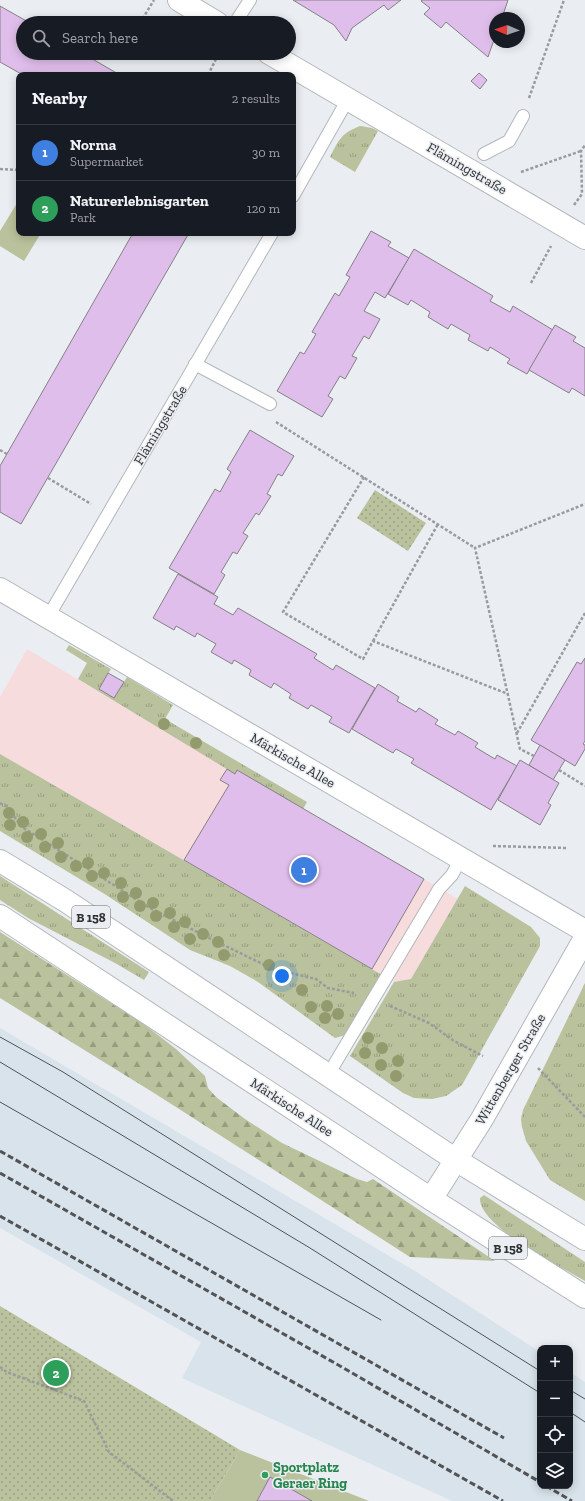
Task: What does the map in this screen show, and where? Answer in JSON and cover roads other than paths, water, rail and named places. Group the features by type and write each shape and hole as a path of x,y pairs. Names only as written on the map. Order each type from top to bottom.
{"street":[{"path":"179,0 205,16"},
{"name":"Flämingstraße","path":"281,60 585,238"},
{"name":"Märkische Allee","path":"0,589 585,931"},
{"name":"B 158","path":"0,861 66,901 456,1160 585,1239"},
{"name":"Märkische Allee","path":"0,916 432,1199 585,1297"},
{"name":"Wittenberger Straße","path":"432,1199 482,1119 585,938"}],"lane":[{"path":"240,16 250,0"},
{"path":"296,191 348,99"},
{"path":"484,154 509,141 523,116"},
{"name":"Flämingstraße","path":"48,617 270,236"},
{"path":"196,364 270,404"},
{"path":"328,1075 375,998 438,889 452,875 461,858"}],"tram line":[{"path":"0,1037 63,1072 537,1369"},
{"path":"0,1062 310,1248 537,1391"},
{"path":"0,1102 381,1320"},
{"path":"573,1392 585,1399"},
{"path":"573,1414 585,1422"}],"railway":[{"path":"0,1151 504,1438"},
{"path":"0,1173 340,1366 537,1480"},
{"path":"0,1216 503,1501"},
{"path":"551,1489 572,1501"}],"place":[{"name":"Norma","path":"304,870"},
{"name":"Naturerlebnisgarten","path":"56,1373"},
{"name":"Sportplatz Geraer Ring","path":"265,1475"}]}
